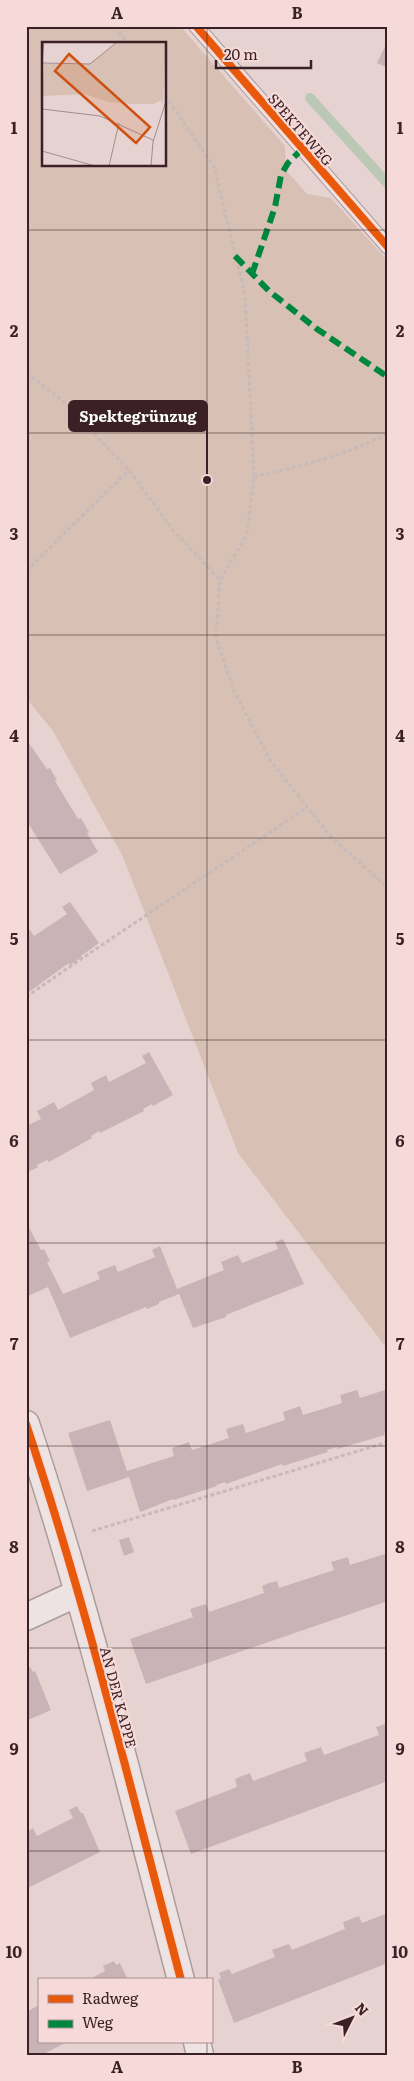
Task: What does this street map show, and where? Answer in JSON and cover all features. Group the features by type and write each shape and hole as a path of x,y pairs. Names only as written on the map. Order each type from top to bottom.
{"street":[{"name":"AN DER KAPPE","path":"26,1424 44,1476 78,1593 179,1978"},
{"path":"26,1616 78,1593"}],"lane":[{"name":"SPEKTEWEG","path":"196,26 388,247"}],"path":[{"path":"115,26 127,42"},
{"path":"166,96 214,167 244,294 254,477 248,534 220,580 216,638 234,691 270,760 332,838 388,888"},
{"path":"26,373 63,401 129,470 173,530 220,580"},
{"path":"254,477 308,463 374,440 388,433"},
{"path":"26,571 129,470"},
{"path":"26,997 307,807"},
{"path":"92,1531 388,1442"}],"shaded area":[{"path":"26,26 180,26 285,146 286,170 307,194 331,198 388,261 388,1350 238,1153 123,857 53,731 26,698"}],"building":[{"path":"388,40 388,68 377,63"},
{"path":"26,739 47,769 50,768 57,780 55,781 78,819 81,818 89,832 87,833 98,852 60,874 26,820"},
{"path":"70,902 99,943 82,957 70,965 69,963 26,994 26,933 30,930 34,936 67,914 62,907"},
{"path":"149,1052 173,1095 153,1106 152,1104 143,1109 144,1111 100,1133 99,1131 91,1136 92,1138 49,1162 47,1160 37,1165 38,1167 26,1173 26,1126 41,1119 37,1111 54,1102 58,1110 94,1090 91,1083 106,1075 109,1082 146,1063 142,1056"},
{"path":"26,1222 41,1250 44,1249 50,1261 47,1262 63,1294 100,1279 97,1272 115,1265 118,1272 155,1257 152,1250 160,1246 177,1289 224,1270 221,1262 238,1255 242,1263 278,1249 275,1242 283,1239 304,1284 226,1315 226,1317 193,1328 179,1294 147,1309 146,1307 70,1338 48,1287 26,1297"},
{"path":"388,1389 388,1432 384,1433 385,1435 337,1449 337,1447 327,1450 328,1452 283,1466 282,1464 226,1484 225,1482 173,1499 140,1512 129,1477 87,1491 68,1433 110,1420 127,1471 174,1456 172,1448 189,1442 192,1450 229,1438 226,1429 243,1424 246,1433 285,1420 283,1412 300,1406 303,1415 342,1403 340,1395 357,1390 360,1398"},
{"path":"129,1537 134,1552 124,1556 119,1540"},
{"path":"388,1553 388,1601 146,1684 130,1639 193,1617 190,1609 206,1604 209,1612 264,1593 262,1586 269,1583 277,1581 279,1588 334,1570 331,1562 348,1557 350,1565"},
{"path":"30,1667 33,1672 35,1671 51,1710 26,1721 26,1669"},
{"path":"388,1723 388,1781 191,1854 175,1811 237,1787 235,1779 250,1773 253,1781 307,1761 304,1753 321,1747 324,1755 379,1735 376,1727"},
{"path":"77,1806 81,1813 83,1813 100,1852 26,1889 26,1832 33,1828 37,1836 73,1818 69,1810"},
{"path":"388,1913 388,1963 234,2023 218,1980 221,1978 219,1973 229,1969 232,1974 275,1957 272,1950 289,1944 292,1950 345,1929 343,1922 359,1916 362,1923"},
{"path":"114,1961 116,1965 120,1963 127,1978 92,1978 105,1971 103,1966"},
{"path":"38,2006 38,2044 63,2044 42,2055 26,2055 26,2012"}],"waterway":[{"path":"310,98 388,184"}],"marked path":[{"path":"252,274 275,207 281,175 288,163 302,149"},
{"path":"235,256 269,291 317,329 388,377"}],"cycle path":[{"path":"196,26 388,247"},
{"path":"26,1424 89,1631 180,1978"}],"place":[{"name":"Spektegrünzug","path":"207,480"}]}
